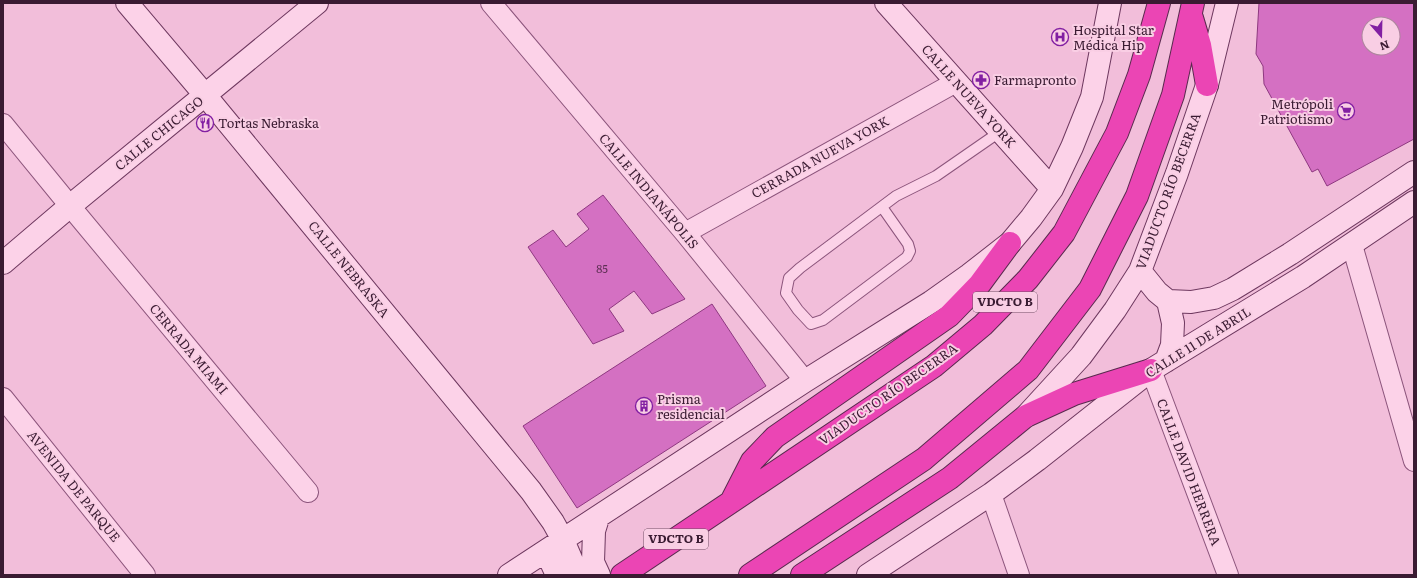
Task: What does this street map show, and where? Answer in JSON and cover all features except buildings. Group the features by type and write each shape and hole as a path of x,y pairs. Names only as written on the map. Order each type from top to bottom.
{"highway":[{"name":"VIADUCTO RÍO BECERRA","path":"622,575 934,366 983,325 1028,279 1064,233 1117,133 1139,75 1159,3"},
{"path":"1192,9 1207,85"},
{"path":"750,575 924,459 1028,370 1090,289 1137,196 1173,95 1192,9"},
{"path":"730,503 752,461 775,436 949,316 979,285 1010,243"},
{"path":"802,575 950,478 1026,416 1074,394 1158,366"}],"street":[{"name":"CALLE NEBRASKA","path":"127,3 205,95 531,491 553,522 554,546 581,572"},
{"name":"CALLE CHICAGO","path":"3,263 316,3"},
{"name":"CALLE INDIANÁPOLIS","path":"491,3 685,233 805,381"},
{"name":"CALLE NUEVA YORK","path":"886,3 1052,189"},
{"path":"509,575 805,381 931,302 1010,243 1032,218 1052,189 1072,147 1092,97 1110,3"},
{"name":"VIADUCTO RÍO BECERRA","path":"1026,416 1081,356 1115,310 1140,271 1178,173 1207,85 1227,3"},
{"name":"CERRADA NUEVA YORK","path":"685,233 956,82"},
{"name":"CERRADA MIAMI","path":"3,124 308,492"},
{"path":"1140,271 1157,292 1168,301 1192,302 1214,298 1233,289 1290,254 1414,172"},
{"name":"CALLE 11 DE ABRIL","path":"991,494 1158,366 1303,277 1414,202"},
{"path":"1352,245 1414,461"},
{"path":"1158,366 1172,345 1173,323 1168,301"},
{"name":"CALLE DAVID HERRERA","path":"1158,366 1228,575"},
{"name":"AVENIDA DE PARQUE","path":"3,398 145,575"},
{"path":"868,575 991,494 1019,575"},
{"path":"581,572 594,538 598,518"}],"lane":[{"path":"882,207 908,244 910,251 907,257 823,320 811,324 798,310 786,293 789,278 800,268 896,196 936,176 1001,131"}],"place":[{"name":"Hospital Star Médica Hip","path":"1060,37"},
{"name":"Farmapronto","path":"981,80"},
{"name":"Metrópoli Patriotismo","path":"1346,111"},
{"name":"Tortas Nebraska","path":"205,123"},
{"name":"Prisma residencial","path":"644,406"}]}
